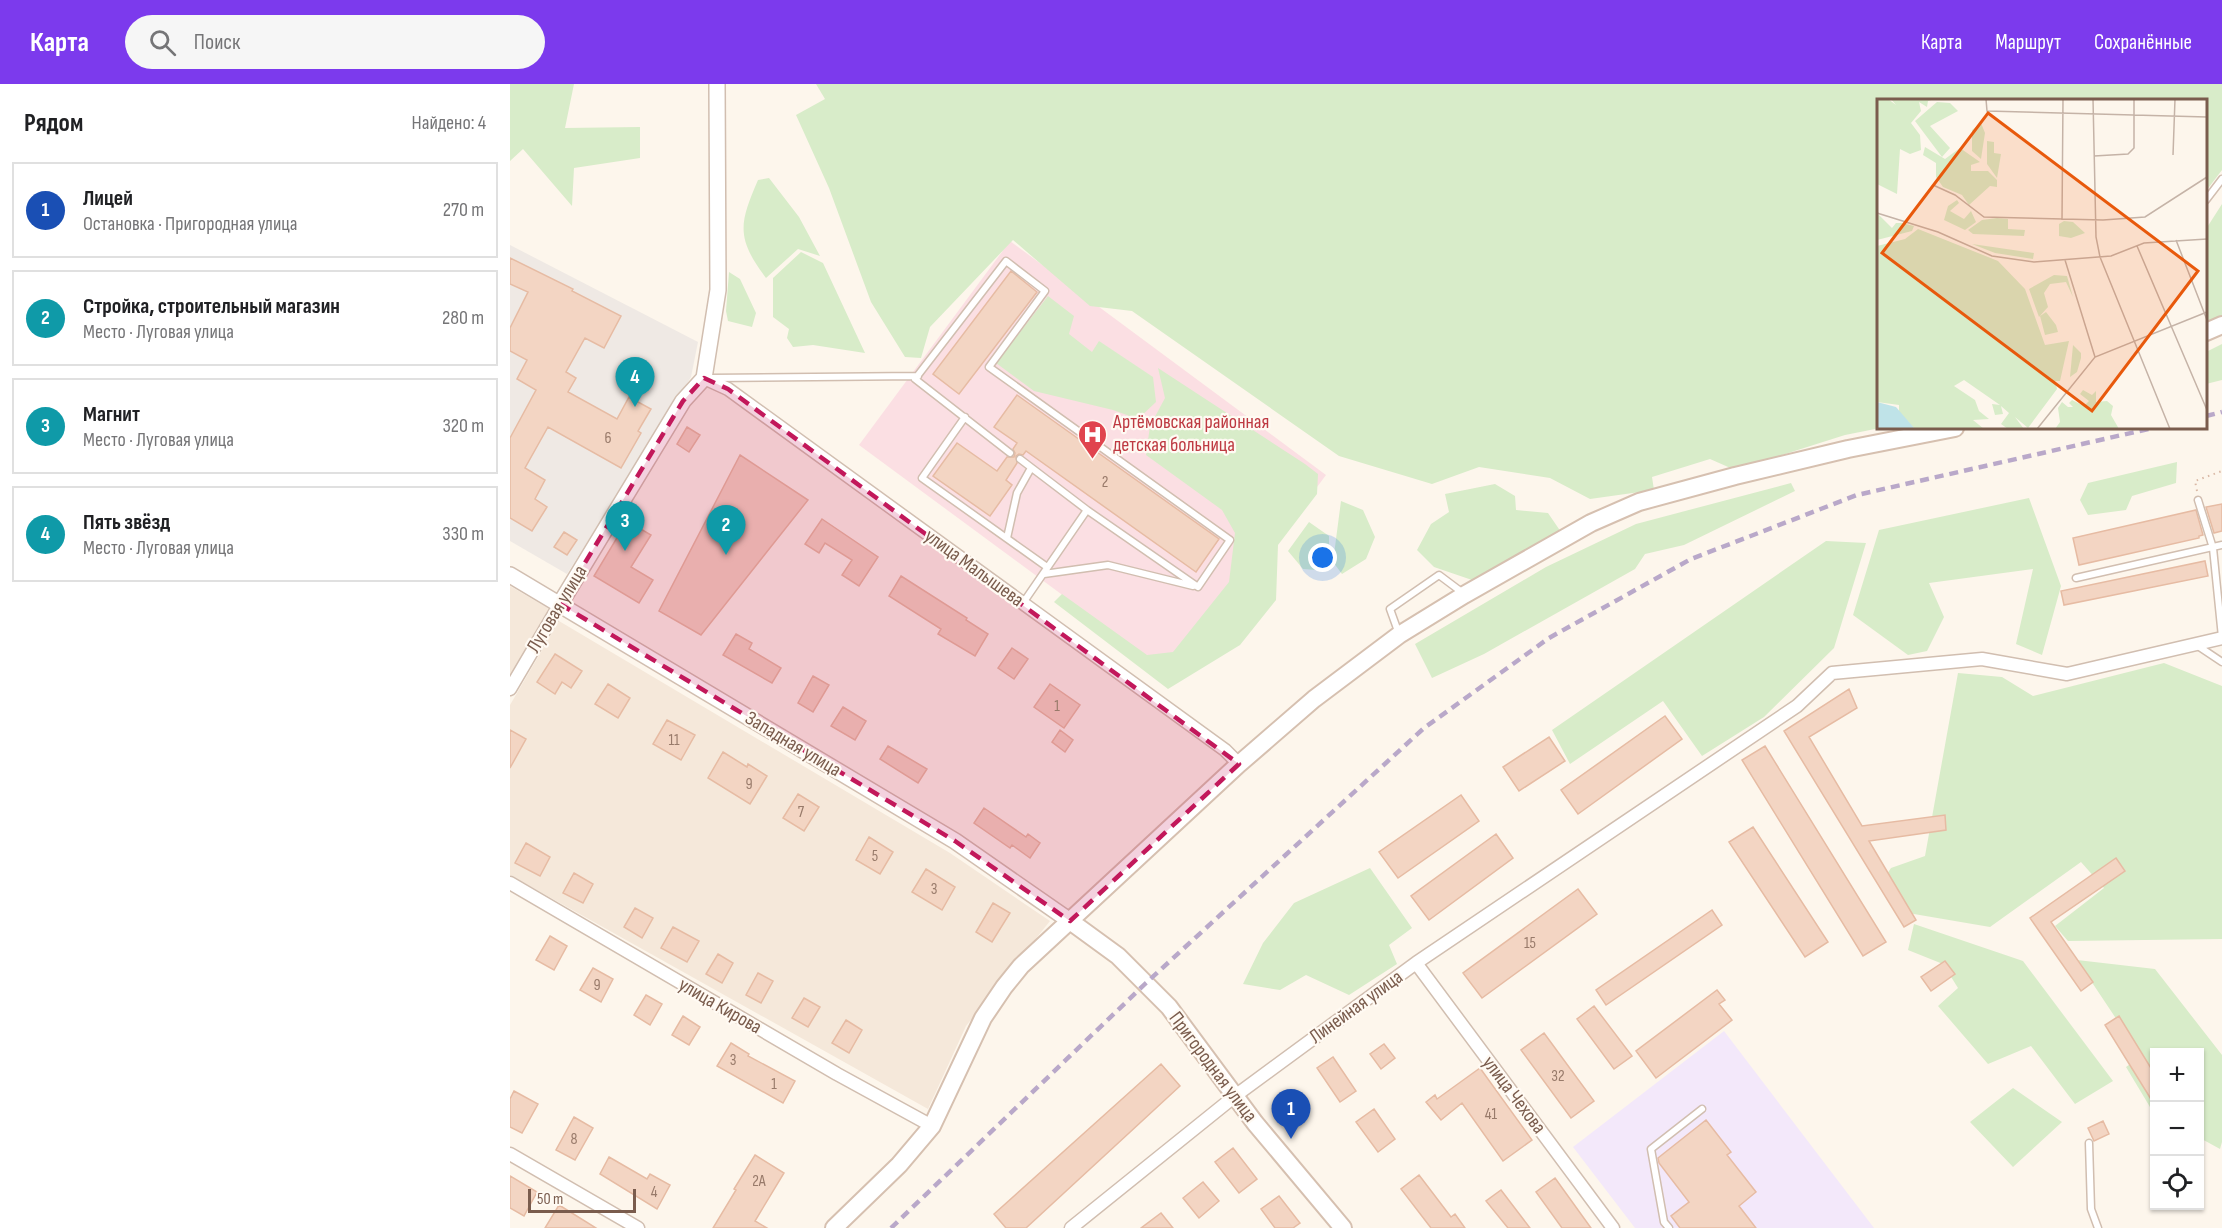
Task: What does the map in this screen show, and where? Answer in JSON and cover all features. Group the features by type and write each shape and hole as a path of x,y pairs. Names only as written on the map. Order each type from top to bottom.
{"main road":[{"path":"2207,331 2222,326"},
{"path":"834,1228 899,1165 932,1126 983,1018 1021,966 1239,764 1314,699 1399,635 1591,523 1639,502 1792,462 1950,429"},
{"name":"Пригородная улица","path":"1070,921 1118,956 1169,1007 1289,1166 1343,1228"}],"street":[{"path":"704,378 718,290 717,84"},
{"name":"улица Малышева","path":"704,378 728,389 1225,750 1239,764"},
{"name":"Луговая улица","path":"510,689 683,401 704,378"},
{"name":"Западная улица","path":"510,575 955,841 1070,921"},
{"name":"Линейная улица","path":"1071,1228 1235,1096 1416,963 1797,706 1832,673 1982,659 2067,674 2222,638"},
{"name":"улица Кирова","path":"510,883 837,1074 932,1126"},
{"name":"улица Чехова","path":"1416,963 1612,1228"},
{"path":"510,1154 638,1228"}],"lane":[{"path":"2207,198 2222,179"},
{"path":"1010,453 915,379 1006,261 1045,291 989,367 1230,540 1198,587"},
{"path":"704,378 918,376"},
{"path":"965,417 922,478 1007,538 1046,571 1108,565 1198,587"},
{"path":"1020,459 1087,510 1198,587"},
{"path":"1007,538 1017,494 1031,468"},
{"path":"2198,500 2213,548 2222,638"},
{"path":"1023,603 1087,510"},
{"path":"2076,578 2222,546"},
{"path":"1399,635 1390,609 1438,575 1464,595"},
{"path":"2195,644 2222,662"},
{"path":"1669,1228 1664,1222 1651,1149 1702,1110"},
{"path":"2089,1143 2091,1209 2098,1228"}],"path":[{"path":"2198,500 2195,481 2222,471"}],"highlighted area":[{"path":"704,378 728,389 1239,764 1070,921 955,841 560,604 683,401"}],"shaded area":[{"name":"Артёмовская районная детская больница","path":"1010,241 1326,475 1175,678 859,445"},
{"path":"510,245 698,342 691,377 567,574 510,541"},
{"path":"510,586 551,610 510,681"},
{"path":"559,621 950,853 1050,921 966,1026 928,1109 510,875 510,705"},
{"path":"1724,1031 1874,1228 1635,1228 1573,1147"}],"green space":[{"path":"510,84 574,84 565,128 640,127 640,158 574,168 572,206 523,149 510,161"},
{"path":"816,84 2222,84 2222,170 2207,190 2207,99 1877,99 1877,429 1845,435 1735,470 1710,459 1652,477 1654,490 1590,499 1550,478 1479,467 1432,484 1339,456 1132,311 1090,306 1013,240 930,327 921,358 905,357 871,302 829,188 796,115 825,99"},
{"path":"769,178 799,217 820,256 798,249 766,278 749,252 745,241 744,220 758,180"},
{"path":"2222,204 2222,321 2207,333 2207,227"},
{"path":"801,252 823,263 865,353 813,345 793,347 787,338 789,329 773,317 773,278"},
{"path":"729,272 740,279 756,313 752,327 728,321 726,311"},
{"path":"1048,296 1074,316 1069,334 1092,352 1099,341 1153,377 1156,402 1138,419 1113,410 1034,391 996,363"},
{"path":"2222,344 2222,380 2207,384 2207,352"},
{"path":"1158,368 1318,474 1317,494 1278,545 1276,600 1240,645 1168,689 1054,602 1062,594 1147,655 1173,652 1229,582 1235,533 1222,510 1146,455 1150,426 1165,398"},
{"path":"2177,462 2176,483 2132,496 2126,510 2088,515 2080,500 2088,483"},
{"path":"1791,483 1795,491 1684,545 1645,554 1635,569 1484,654 1432,678 1415,644 1546,567 1636,524"},
{"path":"1495,484 1515,496 1516,510 1548,513 1561,532 1472,580 1434,567 1417,550 1431,524 1449,512 1445,494"},
{"path":"2029,498 2061,586 2042,655 2016,644 2033,569 1929,583 1944,617 1927,651 1908,655 1853,615 1879,530"},
{"path":"1341,501 1363,510 1375,537 1366,559 1342,574 1333,562"},
{"path":"1309,522 1329,536 1329,552 1316,570 1303,569 1288,551"},
{"path":"1826,541 1866,543 1834,648 1764,717 1702,756 1663,701 1570,764 1552,730"},
{"path":"2164,663 2222,686 2222,939 2068,941 2055,926 2104,888 2081,862 1990,927 1908,913 1883,880 1891,868 1925,856 1958,673 2002,677 2033,696"},
{"path":"1370,868 1412,928 1389,945 1397,964 1349,995 1306,975 1280,990 1243,984 1263,943 1294,903"},
{"path":"1914,924 2023,961 2113,1081 2075,1104 2031,1046 1988,1064 1938,1006 1958,988 1943,964 1908,950"},
{"path":"2077,960 2155,969 2222,1055 2222,1142 2220,1149 2204,1140 2204,1048 2150,1048 2150,1107 2126,1067 2141,1056"},
{"path":"2013,1088 2062,1122 2013,1167 1970,1122"}],"building":[{"path":"510,258 621,316 604,348 585,338 566,372 576,378 568,392 617,419 629,397 651,409 638,431 641,433 621,468 548,427 525,468 545,480 535,499 547,507 532,531 510,518 510,438 536,390 517,379 527,360 510,351 510,328 528,292 510,284"},
{"path":"1011,271 1037,292 959,394 933,374"},
{"path":"1017,395 1219,539 1196,572 1026,451 1023,455 1016,456 1017,463 1006,480 1012,485 990,516 933,476 957,443 997,471 1007,457 1014,457 1013,449 1017,443 994,427"},
{"path":"687,427 700,435 689,452 677,444"},
{"path":"740,455 808,500 701,635 659,611"},
{"path":"2222,504 2222,531 2214,533 2206,507"},
{"path":"2196,510 2203,535 2199,538 2079,565 2073,538"},
{"path":"822,519 878,557 859,586 842,575 852,560 825,543 819,553 805,544"},
{"path":"627,521 651,535 631,567 653,580 639,603 594,576"},
{"path":"564,532 577,540 567,555 554,547"},
{"path":"2205,561 2208,576 2064,605 2061,591"},
{"path":"901,576 988,634 975,656 938,634 941,629 889,596"},
{"path":"736,634 752,643 749,649 781,668 772,683 723,655"},
{"path":"1012,648 1028,659 1014,679 998,668"},
{"path":"555,654 582,671 571,688 562,682 555,694 537,682"},
{"path":"813,676 829,685 813,712 798,703"},
{"path":"608,684 630,698 618,718 595,704"},
{"path":"1050,684 1080,705 1064,728 1034,707"},
{"path":"1849,689 1857,708 1809,737 1862,826 1945,815 1946,830 1869,841 1916,920 1904,927 1784,731"},
{"path":"843,707 866,721 855,740 831,726"},
{"path":"1665,716 1682,739 1578,814 1561,790"},
{"path":"667,720 695,735 681,760 653,744"},
{"path":"510,730 526,739 510,768"},
{"path":"1060,730 1073,740 1065,752 1052,742"},
{"path":"1549,737 1565,761 1519,791 1503,767"},
{"path":"888,746 927,769 918,783 880,759"},
{"path":"1765,746 1886,942 1863,956 1742,760"},
{"path":"723,752 767,776 750,804 708,778"},
{"path":"798,794 819,807 804,831 783,818"},
{"path":"1461,795 1479,821 1398,878 1379,852"},
{"path":"984,808 1026,837 1028,834 1040,843 1030,858 1012,845 1010,848 974,823"},
{"path":"1753,827 1828,942 1805,957 1729,842"},
{"path":"1496,834 1513,858 1429,920 1411,896"},
{"path":"869,837 893,852 880,874 856,860"},
{"path":"526,843 550,857 540,876 515,863"},
{"path":"2116,858 2125,871 2051,922 2093,982 2081,991 2030,918"},
{"path":"926,869 955,887 942,910 912,892"},
{"path":"574,873 593,884 583,903 563,893"},
{"path":"1578,889 1597,914 1482,998 1463,973"},
{"path":"993,903 1010,913 992,942 976,932"},
{"path":"635,908 653,918 642,938 624,927"},
{"path":"1712,910 1722,925 1606,1005 1596,990"},
{"path":"673,927 699,941 687,962 661,948"},
{"path":"550,936 567,946 554,970 536,960"},
{"path":"718,954 733,963 722,983 706,974"},
{"path":"1945,961 1955,974 1931,991 1921,977"},
{"path":"593,968 613,979 601,1002 580,990"},
{"path":"758,973 773,981 761,1003 746,995"},
{"path":"1717,990 1725,1000 1719,1004 1732,1020 1656,1078 1636,1051"},
{"path":"646,995 662,1004 650,1025 634,1015"},
{"path":"804,998 820,1007 808,1027 792,1018"},
{"path":"1594,1006 1632,1056 1614,1069 1577,1019"},
{"path":"683,1016 700,1027 689,1045 672,1035"},
{"path":"2119,1016 2150,1066 2150,1098 2105,1025"},
{"path":"846,1020 862,1030 849,1053 832,1043"},
{"path":"1544,1033 1594,1101 1571,1118 1521,1050"},
{"path":"731,1043 749,1054 748,1056 795,1081 783,1103 717,1066"},
{"path":"1384,1044 1395,1058 1381,1069 1370,1054"},
{"path":"1333,1057 1356,1091 1340,1102 1317,1068"},
{"path":"1161,1064 1180,1086 1026,1228 1006,1228 994,1214"},
{"path":"1480,1068 1532,1140 1503,1161 1462,1103 1441,1120 1426,1102 1435,1095 1437,1099"},
{"path":"514,1091 538,1104 522,1133 510,1127 510,1099"},
{"path":"1374,1109 1395,1139 1378,1152 1356,1122"},
{"path":"574,1117 593,1128 575,1160 556,1150"},
{"path":"1706,1120 1731,1152 1727,1155 1756,1192 1739,1206 1756,1228 1680,1228 1671,1216 1689,1202 1659,1163 1658,1158"},
{"path":"2103,1121 2109,1134 2094,1141 2088,1128"},
{"path":"1233,1148 1257,1179 1239,1193 1215,1162"},
{"path":"755,1155 784,1173 755,1221 767,1228 713,1228 736,1190 734,1189"},
{"path":"609,1157 647,1179 650,1174 670,1185 657,1209 600,1174"},
{"path":"1419,1175 1451,1217 1455,1214 1465,1228 1431,1228 1401,1189"},
{"path":"510,1176 537,1192 524,1216 510,1208"},
{"path":"1555,1178 1591,1228 1562,1228 1536,1192"},
{"path":"1203,1182 1219,1201 1199,1218 1183,1198"},
{"path":"1501,1190 1530,1228 1508,1228 1486,1201"},
{"path":"1279,1196 1300,1223 1293,1228 1275,1228 1261,1209"},
{"path":"559,1205 596,1228 545,1228"},
{"path":"1161,1213 1173,1228 1141,1228"}],"railway":[{"path":"2207,416 2222,412"},
{"path":"891,1228 1146,983 1424,728 1549,638 1691,559 1857,495 2149,429"}],"place":[{"name":"Пять звёзд","path":"635,407"},
{"name":"Артёмовская районная детская больница","path":"1092,460"},
{"name":"Магнит","path":"625,551"},
{"name":"Стройка, строительный магазин","path":"726,555"},
{"name":"Лицей","path":"1291,1139"}]}
